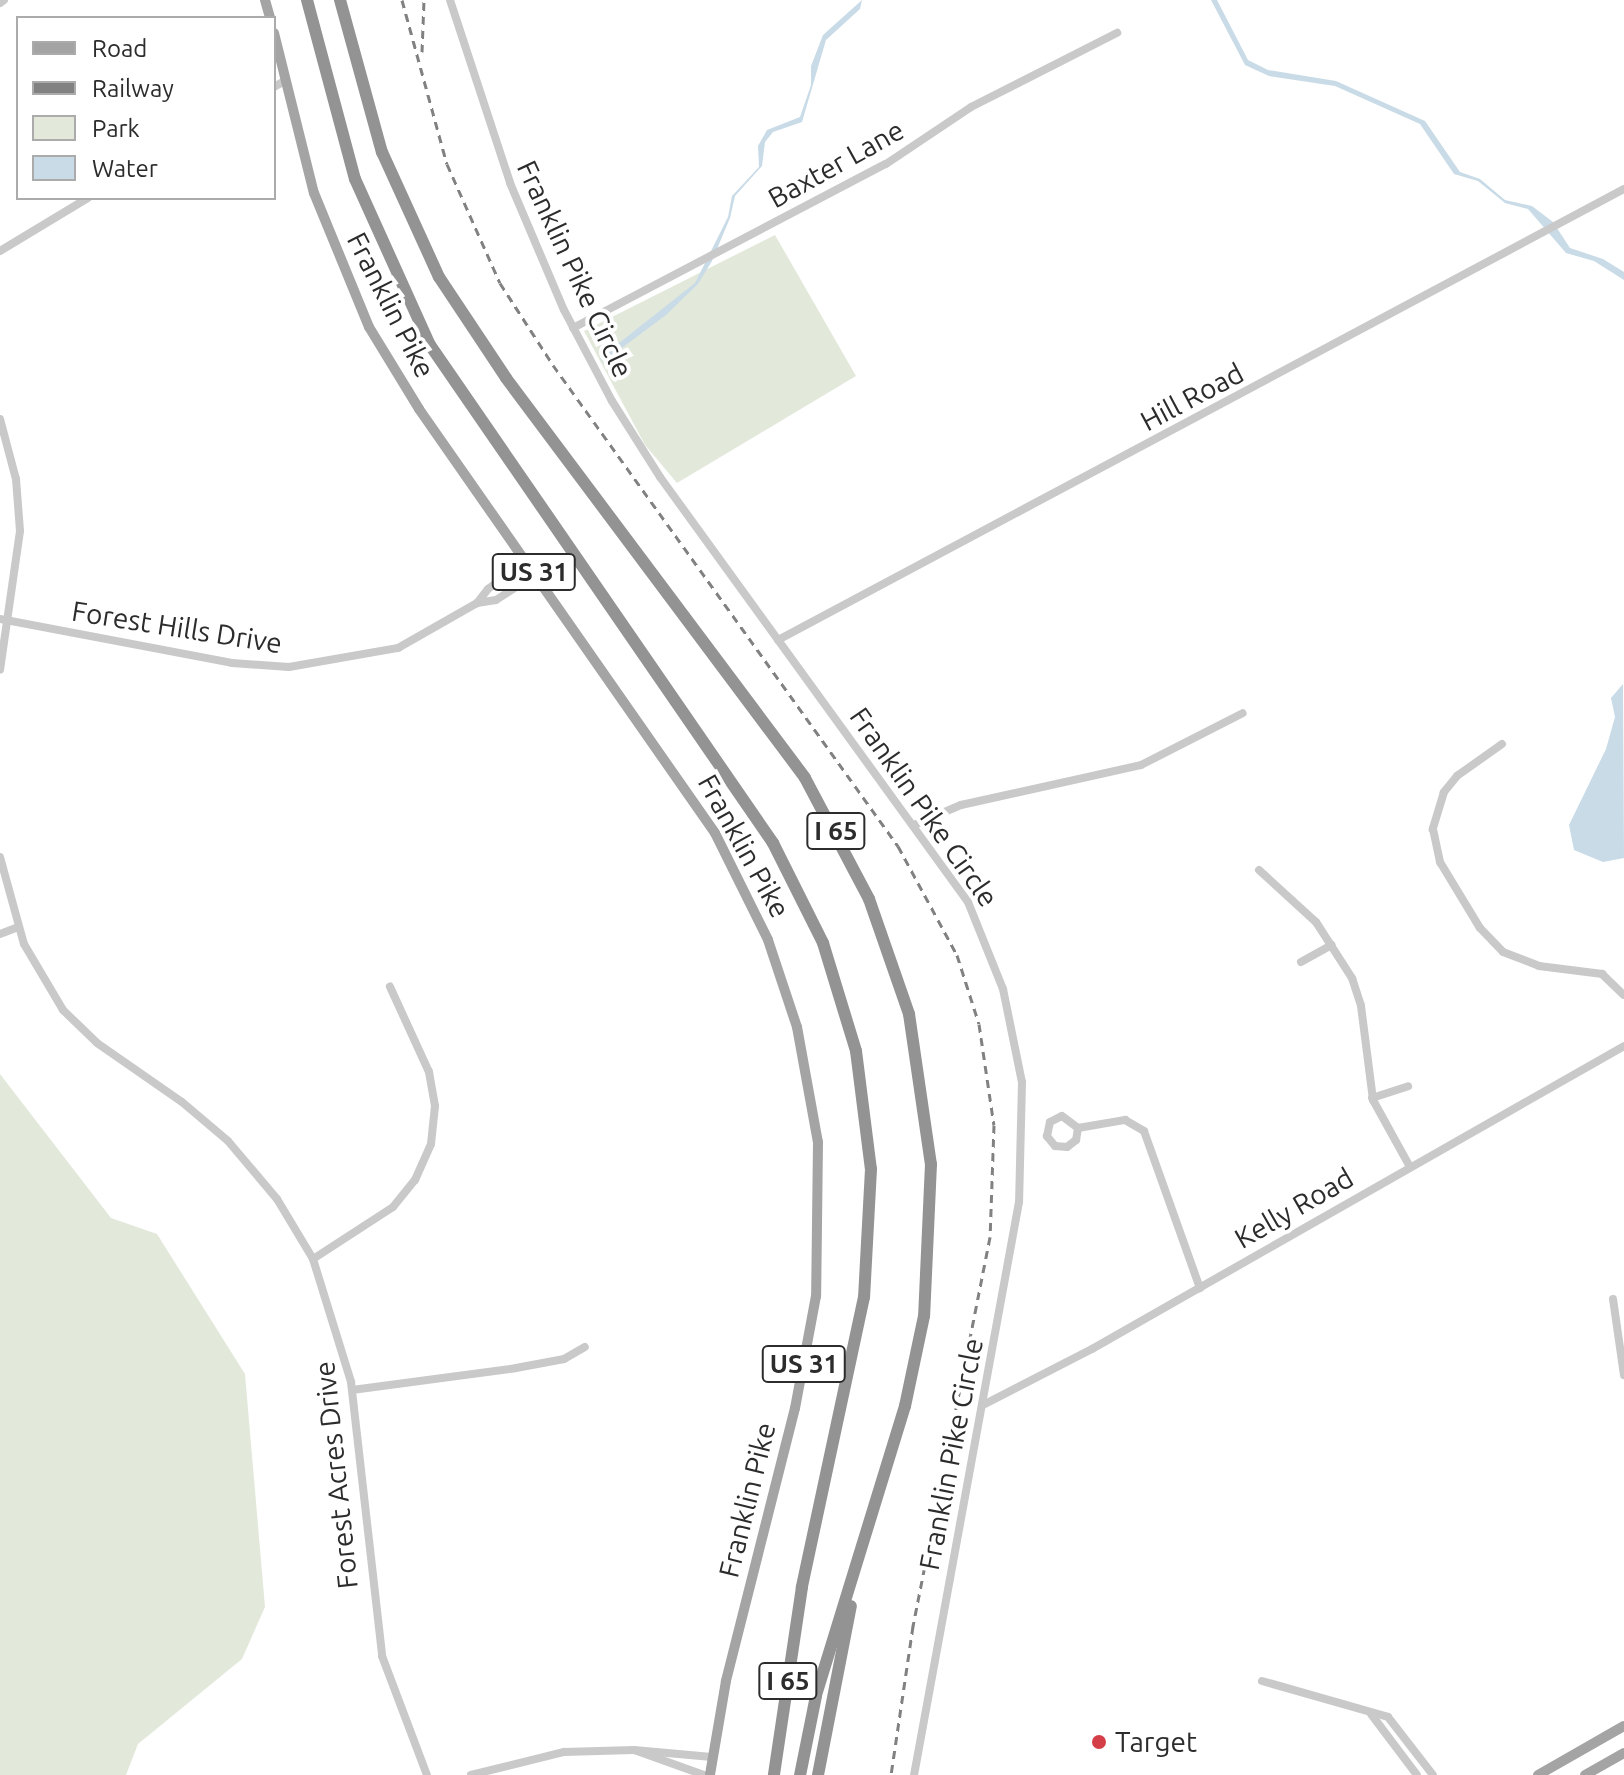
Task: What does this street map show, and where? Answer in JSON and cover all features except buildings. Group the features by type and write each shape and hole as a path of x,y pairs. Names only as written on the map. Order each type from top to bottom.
{"highway":[{"name":"I 65","path":"307,0 355,179 430,345 773,843 823,943 856,1051 871,1169 864,1297 802,1587 774,1775"},
{"name":"I 65","path":"340,0 387,166 447,290 506,378 797,766 850,858 891,956 926,1104 931,1240 912,1377 863,1551 816,1696 800,1775"},
{"path":"818,1775 863,1551"}],"main road":[{"name":"Franklin Pike","path":"276,41 314,193 359,309 405,389 685,786 734,867 781,973 812,1097 820,1197 813,1322 710,1775"},
{"path":"1538,1775 1624,1726"},
{"path":"1585,1775 1624,1753"}],"street":[{"name":"Franklin Pike Circle","path":"450,0 494,141 573,328 638,446 914,825 982,928 1009,1009 1021,1075 1019,1202 914,1775"},
{"name":"Baxter Lane","path":"573,328 709,254 886,164 971,107 1117,33"},
{"path":"276,86 286,80"},
{"name":"Hill Road","path":"778,640 1624,189"},
{"path":"0,251 85,200"},
{"path":"0,419 13,462 19,512 0,670"},
{"name":"Forest Hills Drive","path":"477,603 488,589 526,561"},
{"name":"Forest Hills Drive","path":"4,620 232,663 289,667 398,648 477,603 496,600 536,574"},
{"path":"914,825 961,805 1141,765 1243,713"},
{"path":"1502,744 1464,770 1444,792 1433,836 1443,869 1480,928 1503,952 1539,966 1602,974 1624,995"},
{"name":"Forest Acres Drive","path":"0,857 18,927 41,976 69,1017 228,1141 281,1203 313,1259 342,1340 352,1390 379,1642 392,1691 427,1775"},
{"path":"1259,870 1308,913 1332,945 1360,998 1372,1098 1410,1167"},
{"path":"0,934 18,927"},
{"path":"1301,962 1332,945"},
{"path":"313,1259 393,1207 415,1180 431,1144 435,1106 427,1062 390,987"},
{"name":"Kelly Road","path":"983,1405 1200,1288 1624,1046"},
{"path":"1372,1098 1408,1086"},
{"path":"1078,1128 1125,1120 1144,1131 1200,1288"},
{"path":"1613,1299 1624,1375"},
{"path":"352,1390 530,1366 564,1359 585,1347"},
{"path":"1262,1681 1322,1695 1396,1723 1433,1775"},
{"path":"1370,1714 1417,1775"},
{"path":"471,1775 550,1754 634,1750 712,1757"},
{"path":"634,1750 704,1775"}],"green space":[{"path":"775,235 856,376 677,483 645,445 584,331"},
{"path":"0,1074 111,1218 157,1234 245,1374 265,1607 242,1659 138,1744 126,1775 0,1775"}],"water":[{"path":"862,0 860,9 826,40 802,122 773,132 765,142 762,166 735,196 730,218 712,261 698,284 666,315 603,362 600,358 695,283 728,217 732,196 759,167 758,146 767,130 800,117 811,85 811,66 823,35"},
{"path":"1211,0 1217,0 1248,60 1268,70 1336,81 1425,121 1460,172 1480,179 1505,200 1532,206 1553,222 1570,248 1603,259 1624,272 1624,280 1594,261 1566,253 1528,209 1505,203 1478,181 1454,174 1420,124 1335,86 1269,76 1245,65"},
{"path":"1623,684 1624,858 1603,862 1574,850 1569,825 1606,749 1615,717 1611,698"}],"railway":[{"path":"402,0 447,164 500,283 553,365 898,846 957,955 979,1024 994,1125 990,1237 913,1626 891,1775"},
{"path":"422,52 424,0"}],"place":[{"name":"Target","path":"1099,1742"}]}
